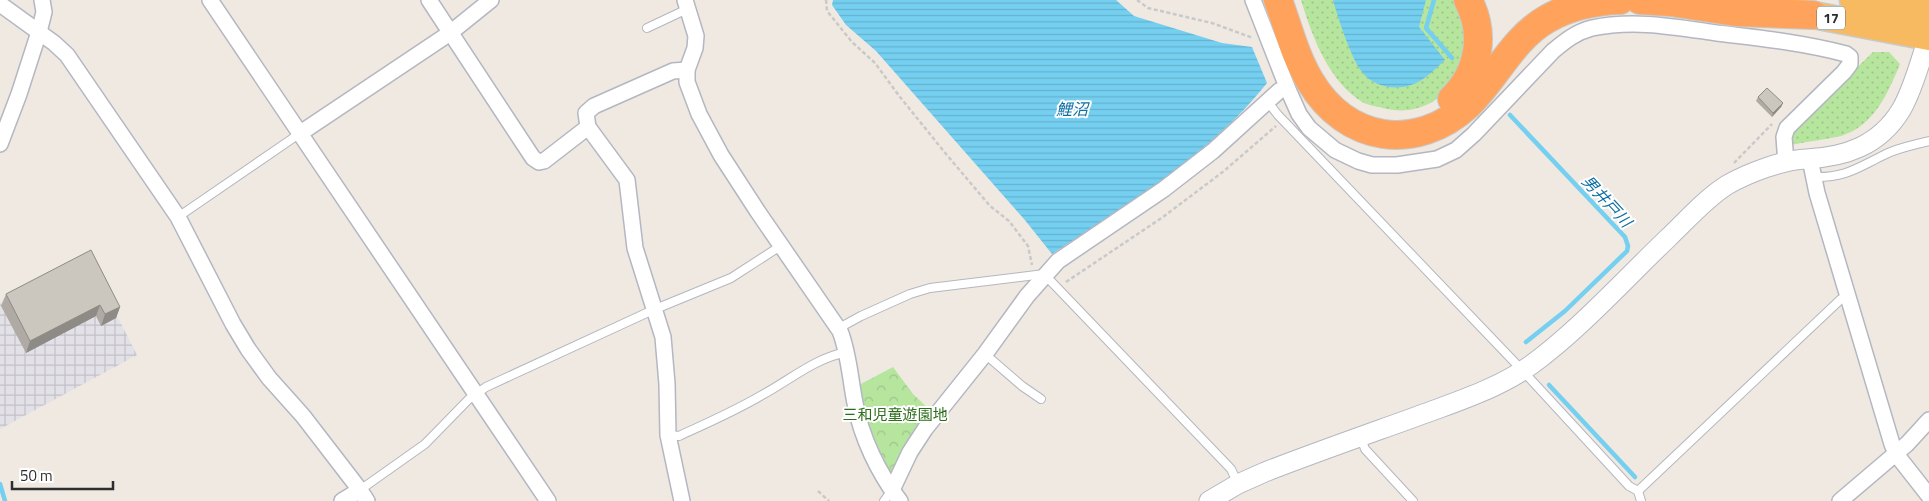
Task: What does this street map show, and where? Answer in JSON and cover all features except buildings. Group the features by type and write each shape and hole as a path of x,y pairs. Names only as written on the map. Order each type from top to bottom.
{"highway":[{"path":"1278,0 1302,66 1311,82 1332,110 1354,126 1383,135 1398,136 1428,130 1456,114 1478,94 1522,39 1546,19 1583,5 1620,0"},
{"path":"1292,0 1309,50 1318,69 1336,94 1359,112 1387,121 1420,118 1439,110 1462,90 1469,79 1476,58 1478,30 1474,11 1468,0"},
{"path":"1640,0 1670,2 1736,12 1813,15"},
{"name":"17","path":"1733,0 1929,37"},
{"name":"17","path":"1853,0 1929,14"}],"street":[{"path":"0,144 19,94 39,32 44,12 42,0"},
{"path":"210,0 299,134 477,393 548,501"},
{"path":"429,0 533,158 539,162 544,161 588,127"},
{"path":"299,134 450,32 491,0"},
{"path":"1253,0 1286,87 1299,114 1319,138 1335,150 1372,165 1385,166 1437,159 1456,150 1474,134 1553,51 1573,36 1590,28 1626,23 1648,23 1768,39 1846,54 1850,58 1850,64 1844,72 1787,128 1784,137 1786,163"},
{"path":"0,4 67,55 178,216 233,324 248,348 269,378 303,416 364,496 342,501"},
{"path":"687,5 696,36 695,48 687,70 687,82 699,114 708,133 753,204 839,328 847,352 854,402 861,426 892,497"},
{"path":"1209,501 1238,484 1298,459 1361,438 1474,395 1522,370 1581,321 1714,195 1746,176 1786,163 1811,168 1861,148 1882,132 1901,110 1929,37"},
{"path":"682,501 668,435 667,384 663,337 635,248 627,180 588,127 586,113 594,106 673,70 687,70"},
{"path":"892,497 910,452 925,429 985,354 1038,275 1164,189 1213,151 1267,101 1286,87"},
{"path":"1811,168 1847,296 1896,454 1929,496"},
{"path":"1840,501 1896,454 1929,420"}],"lane":[{"path":"647,28 681,12 687,5"},
{"path":"1267,101 1522,370 1629,486 1638,491 1641,501"},
{"path":"178,216 299,134"},
{"path":"1811,168 1826,177 1841,174 1861,168 1891,152 1929,141"},
{"path":"364,496 424,444 477,393 494,383 654,310 730,278 782,246"},
{"path":"839,328 910,294 930,288 1038,275 1059,289 1231,469 1238,484"},
{"path":"1638,491 1841,299 1847,296"},
{"path":"668,435 679,436 736,409 820,361 835,354 847,352"},
{"path":"985,354 1022,386 1041,399"},
{"path":"1361,438 1365,449 1413,501"}],"path":[{"path":"826,0 827,11 852,42 875,62 900,97 946,154 990,206 1009,222 1028,246 1038,275"},
{"path":"1137,0 1148,8 1230,28 1271,45"},
{"path":"1059,289 1067,281 1163,217 1217,177 1283,120"},
{"path":"818,490 829,501"}],"shaded area":[{"path":"87,257 137,355 0,429 0,303"}],"green space":[{"path":"1301,0 1454,0 1463,21 1466,42 1463,63 1454,81 1441,96 1423,106 1403,110 1366,104 1341,84 1332,71 1317,43"},
{"path":"1873,52 1889,52 1900,64 1885,97 1871,116 1853,131 1841,136 1791,145 1793,130"},
{"name":"三和児童遊園地","path":"893,367 913,394 932,412 891,475 869,427 859,385"}],"water":[{"name":"鯉沼","path":"833,0 1116,0 1134,16 1222,43 1252,47 1267,83 1245,109 1220,133 1167,177 1052,254 1024,219 876,51 846,25 832,5"},
{"path":"1333,0 1426,0 1419,27 1445,60 1425,78 1405,87 1384,86 1372,81 1362,72 1349,48"}],"waterway":[{"name":"男井戸川","path":"1434,0 1426,28 1452,58"},
{"name":"男井戸川","path":"1510,115 1625,237 1628,246 1627,251 1565,311 1526,342"},
{"name":"男井戸川","path":"1549,385 1635,477"},
{"path":"0,484 5,501"}]}
